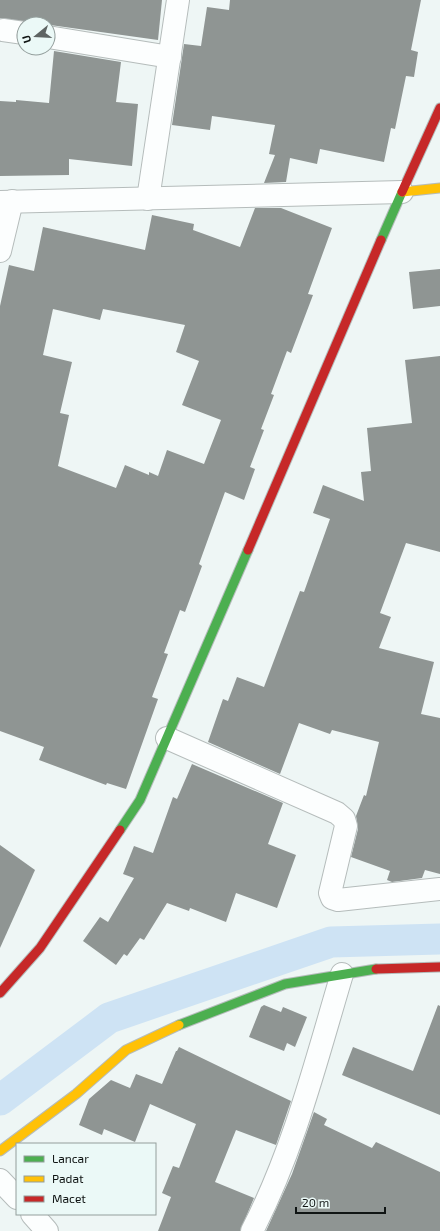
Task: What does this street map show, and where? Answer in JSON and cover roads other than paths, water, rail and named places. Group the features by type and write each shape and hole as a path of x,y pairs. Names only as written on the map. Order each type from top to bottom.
{"main road":[{"path":"0,993 40,948 105,855 140,800 402,192 440,108"},
{"path":"402,192 440,188"},
{"path":"0,1151 76,1094 126,1050 186,1022 285,984 375,969 440,967"}],"street":[{"path":"148,199 178,0"},
{"path":"3,30 16,32"},
{"path":"56,38 170,57"},
{"path":"0,251 6,202 402,192"},
{"path":"167,738 337,813 344,819 346,826 330,893 332,898 338,900 440,889"},
{"path":"252,1231 293,1137 342,974"},
{"path":"0,1180 16,1197"},
{"path":"33,1215 47,1231"}],"waterway":[{"path":"0,1100 109,1018 331,942 440,939"}]}
